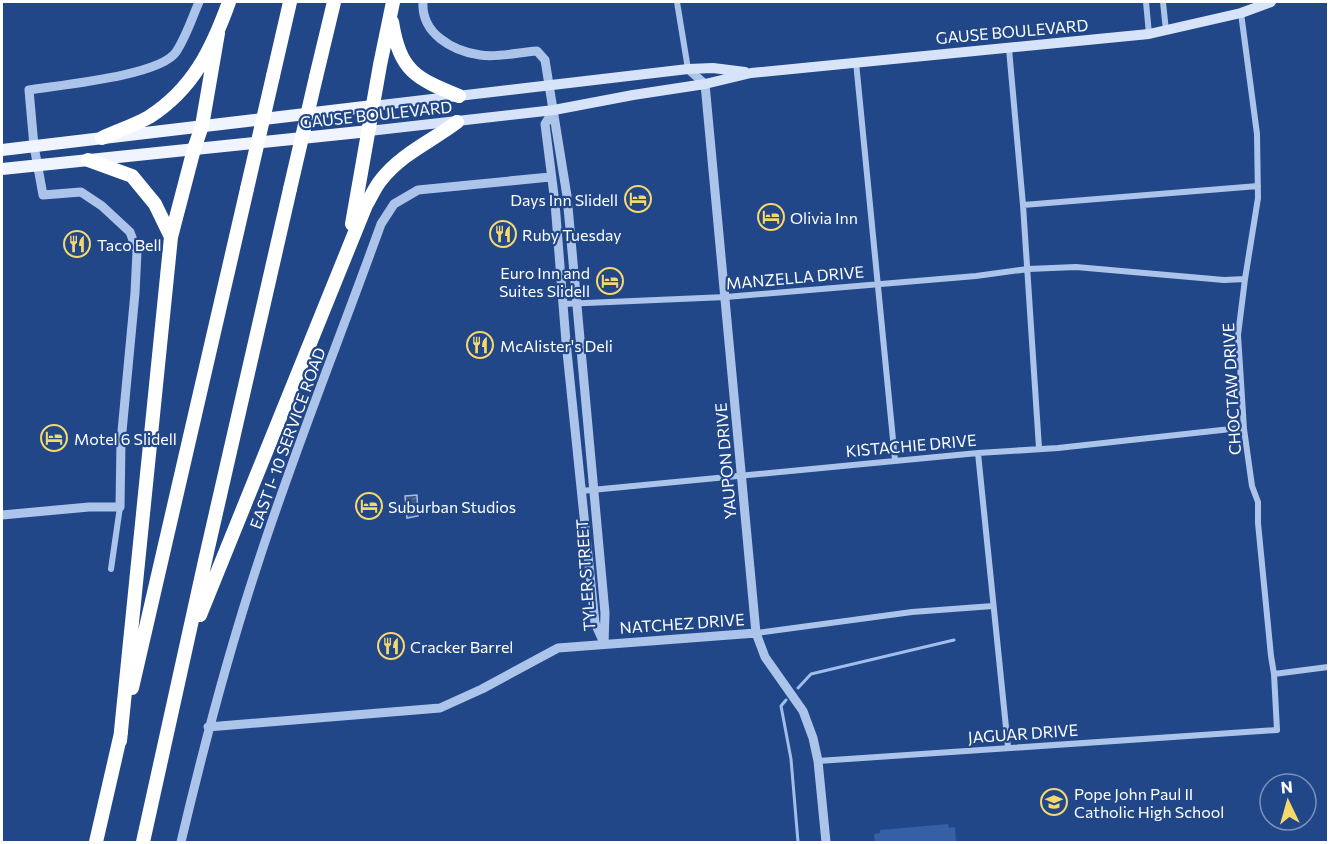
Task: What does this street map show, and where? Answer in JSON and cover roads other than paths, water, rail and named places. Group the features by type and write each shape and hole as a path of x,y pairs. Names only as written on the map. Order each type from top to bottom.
{"highway":[{"path":"102,138 148,117 176,97 202,65 218,33 229,2"},
{"path":"96,843 290,2"},
{"path":"143,843 334,2"},
{"path":"348,247 393,2"},
{"path":"391,17 399,51 405,64 425,82 459,96"},
{"path":"120,741 171,237 202,126 218,33"},
{"path":"186,649 366,205 380,180 411,152 457,122"},
{"path":"88,160 132,176 155,204 171,237"}],"main road":[{"name":"GAUSE BOULEVARD","path":"2,169 554,110 705,84 751,73 1149,34 1241,13 1272,2"},
{"name":"GAUSE BOULEVARD","path":"2,150 688,69 751,73"}],"street":[{"path":"111,569 120,507 121,442 137,251 129,232 102,206 81,192 43,195 34,146 29,90 134,73 157,66 175,54 199,2"},
{"path":"423,2 426,20 440,40 455,48 480,55 537,51 546,60 554,110"},
{"path":"677,2 688,69 705,84"},
{"path":"1146,2 1149,34"},
{"path":"1163,2 1166,31"},
{"name":"CHOCTAW DRIVE","path":"1230,734 1277,730 1258,502 1252,486 1244,429 1238,335 1258,198 1257,134 1241,13"},
{"path":"1009,49 1028,269 1038,448"},
{"path":"856,62 895,460"},
{"name":"YAUPON DRIVE","path":"705,84 756,633 765,657 803,711 813,738 818,761 826,843"},
{"name":"TYLER STREET","path":"554,110 545,124 555,203 595,623 604,644"},
{"name":"TYLER STREET","path":"554,110 567,196 605,613 604,644"},
{"name":"EAST I- 10 SERVICE ROAD","path":"181,843 208,727 258,564 291,466 381,224 394,204 418,190 550,177"},
{"path":"1023,205 1258,186"},
{"name":"MANZELLA DRIVE","path":"563,304 726,297 976,276 1028,269 1076,267 1224,280 1245,279"},
{"name":"KISTACHIE DRIVE","path":"581,491 1244,429"},
{"path":"978,453 1008,747"},
{"path":"2,515 89,507 120,507"},
{"name":"NATCHEZ DRIVE","path":"208,727 440,708 558,648 756,633 912,612 993,606"},
{"path":"1274,674 1329,667"},
{"name":"JAGUAR DRIVE","path":"818,761 1230,734"}],"water":[{"path":"417,495 418,516 407,518 405,496"}],"waterway":[{"path":"798,688 811,674 954,640"},
{"path":"786,700 781,706 791,759 798,842"}],"place":[{"name":"Days Inn Slidell","path":"638,199"},
{"name":"Olivia Inn","path":"771,217"},
{"name":"Ruby Tuesday","path":"503,234"},
{"name":"Taco Bell","path":"77,244"},
{"name":"Euro Inn and Suites Slidell","path":"610,281"},
{"name":"McAlister's Deli","path":"480,345"},
{"name":"Motel 6 Slidell","path":"54,438"},
{"name":"Suburban Studios","path":"369,506"},
{"name":"Cracker Barrel","path":"391,646"},
{"name":"Pope John Paul II Catholic High School","path":"1054,802"}]}
